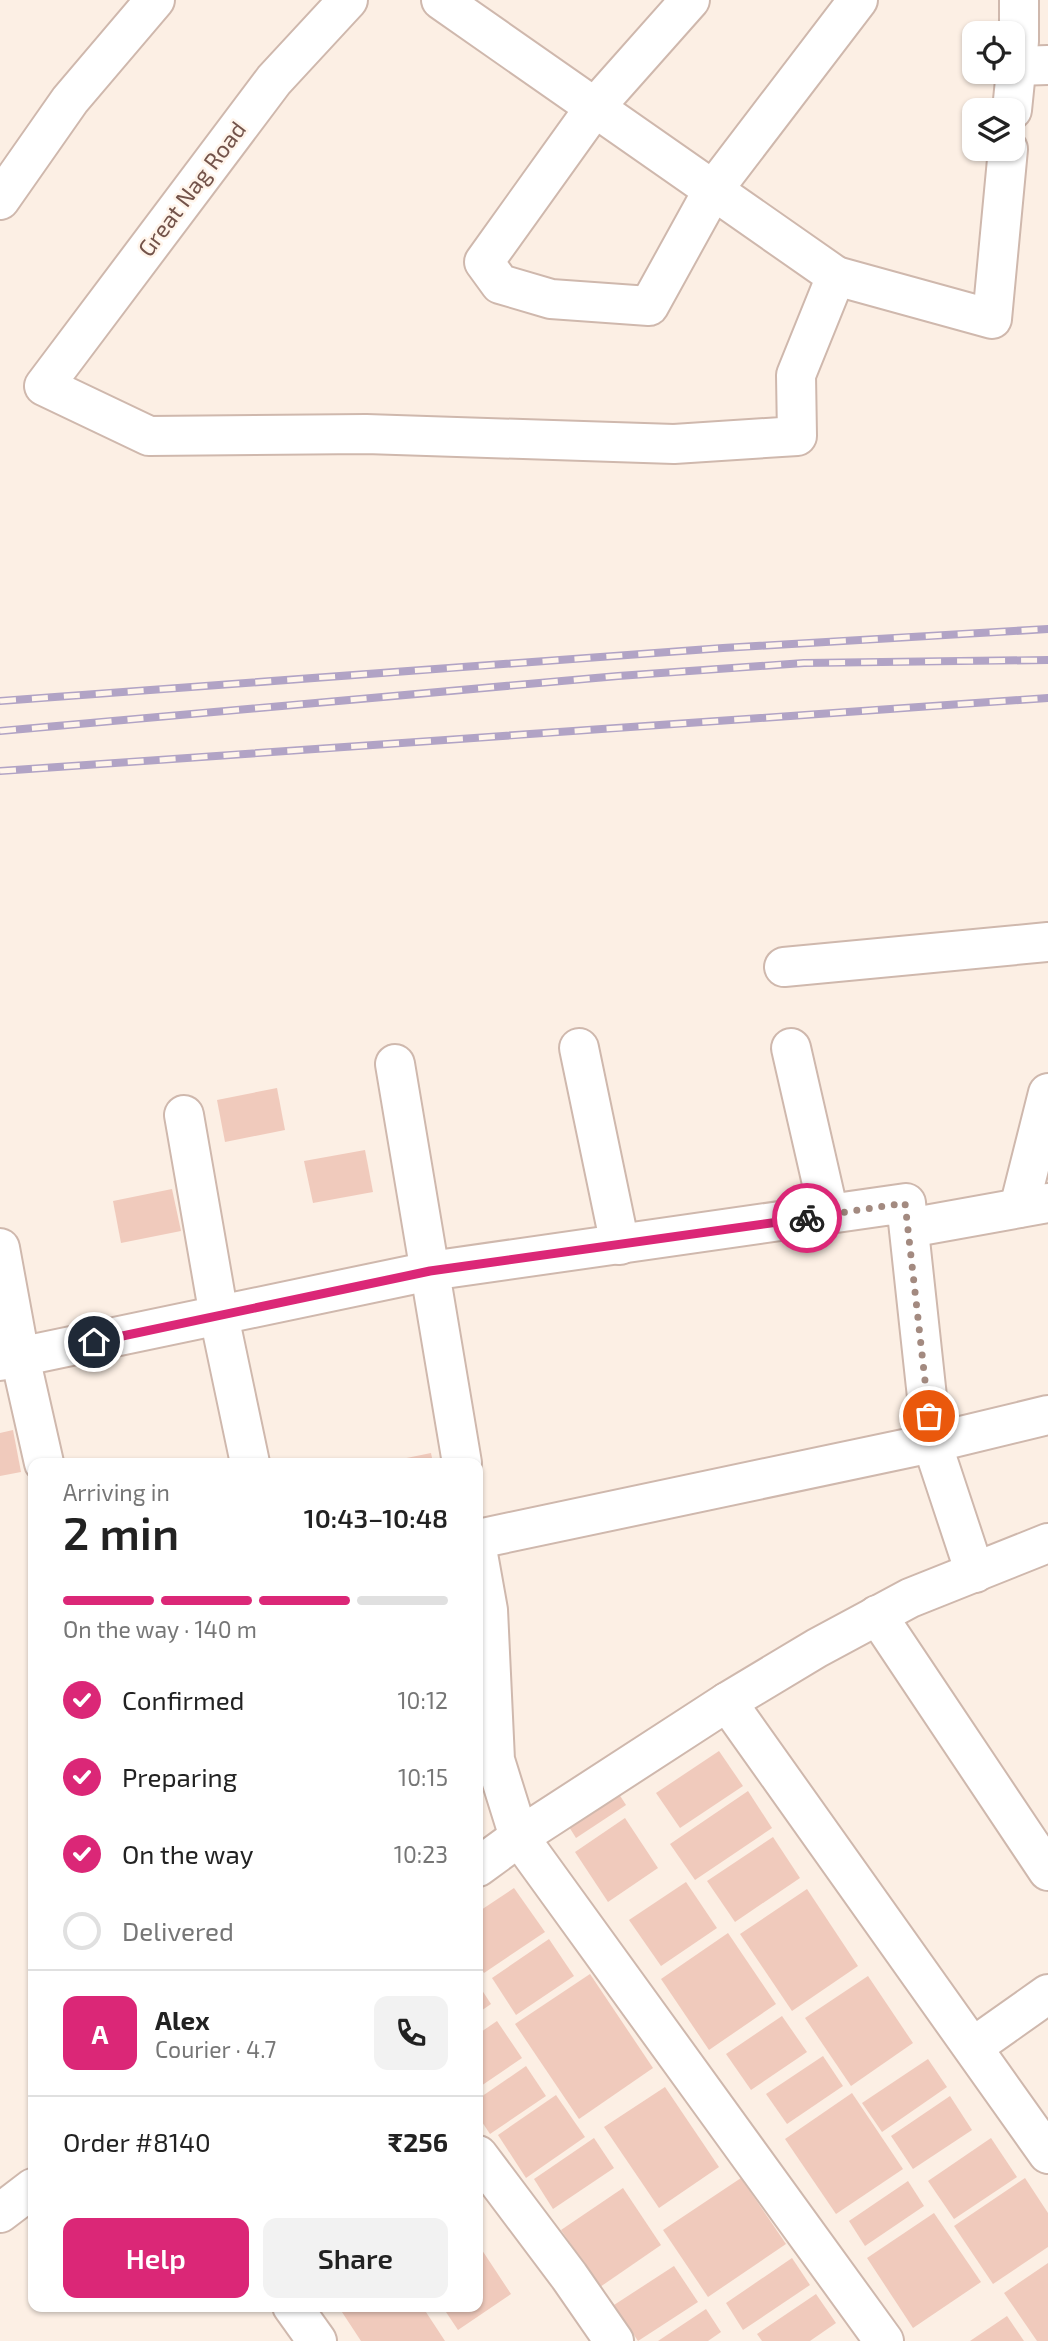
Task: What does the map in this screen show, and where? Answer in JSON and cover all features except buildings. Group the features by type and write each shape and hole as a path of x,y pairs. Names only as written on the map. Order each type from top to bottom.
{"street":[{"path":"0,200 70,100 155,0"},
{"name":"Great Nag Road","path":"348,0 274,80 44,386 149,436 366,434 674,444 797,436 796,375 836,276"},
{"path":"441,0 836,276 992,319 1007,161"},
{"path":"690,0 595,107 484,262 500,284 551,299 649,306 713,190 858,0"},
{"path":"1017,98 1032,66 1019,0"},
{"path":"784,967 1048,942"},
{"path":"579,1048 620,1245"},
{"path":"791,1048 829,1214"},
{"path":"395,1064 461,1458"},
{"path":"909,1228 1034,1206 1048,1093"},
{"path":"184,1115 219,1315 249,1458"},
{"path":"10,1359 430,1271 905,1203 932,1443 975,1573"},
{"path":"0,1248 10,1359 42,1458"},
{"path":"483,1538 932,1443 1048,1415"},
{"path":"483,1863 519,1837 727,1702 817,1648 910,1598 1048,1543"},
{"path":"483,1582 488,1610 495,1760 519,1837 884,2341"},
{"path":"877,1615 1048,1871"},
{"path":"727,1702 1048,2154"},
{"path":"973,2047 1048,1994"},
{"path":"483,2162 614,2341"},
{"path":"0,2213 28,2192"},
{"path":"296,2312 317,2341"}],"railway":[{"path":"0,701 723,648 1048,629"},
{"path":"0,731 618,676 804,663 1048,660"},
{"path":"0,771 1048,698"}],"way so far":[{"path":"807,1218 905,1203 929,1416"}],"route":[{"path":"94,1342 430,1271 807,1218"}]}
